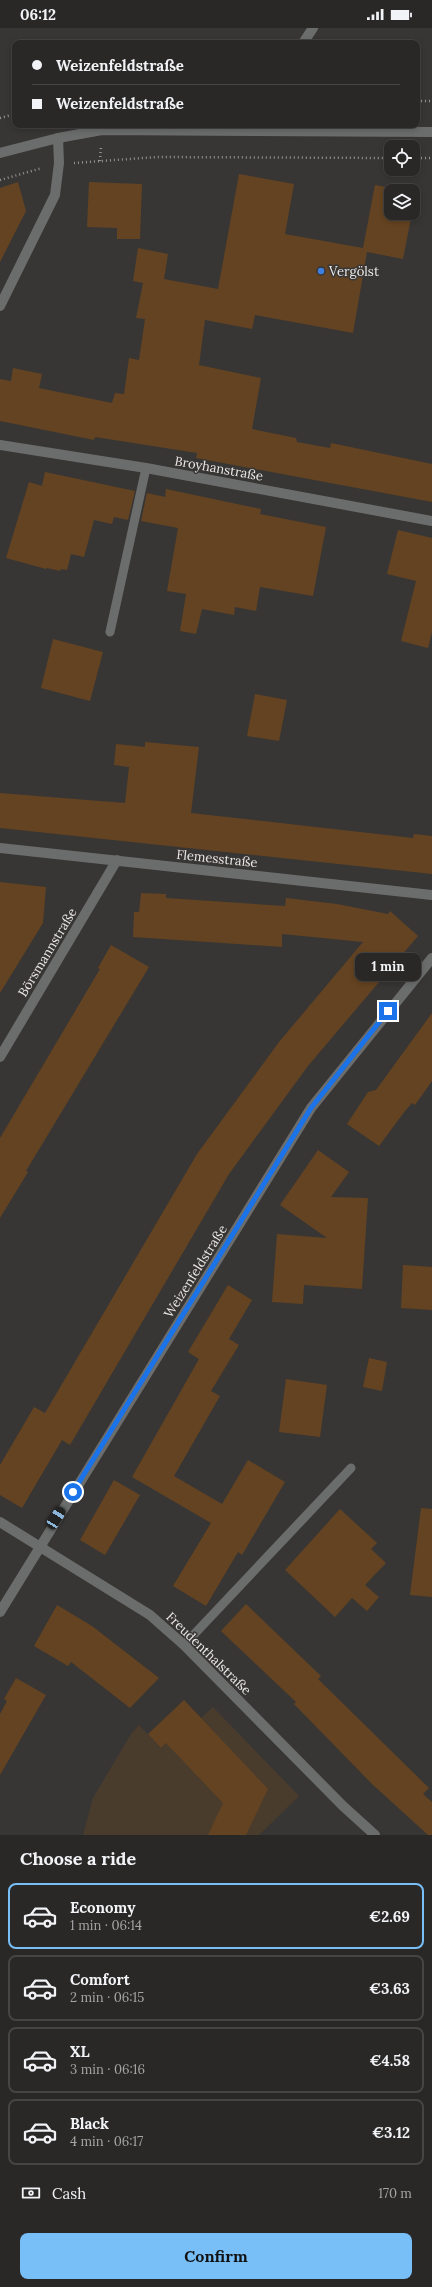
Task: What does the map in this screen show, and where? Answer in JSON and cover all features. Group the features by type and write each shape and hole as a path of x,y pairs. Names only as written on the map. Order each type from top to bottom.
{"street":[{"path":"305,40 313,28"},
{"path":"0,153 58,138 102,130 211,128"},
{"path":"299,128 432,132"},
{"path":"0,306 55,195 59,163 58,138"},
{"name":"Broyhanstraße","path":"0,445 146,468 432,521"},
{"name":"Flemesstraße","path":"0,848 432,895"},
{"name":"Börsmannstraße","path":"0,1057 117,860"},
{"name":"Weizenfeldstraße","path":"0,1612 311,1108 432,958"},
{"name":"Freudenthalstraße","path":"0,1522 40,1545 150,1615 184,1644 342,1806 374,1835"}],"lane":[{"path":"110,632 146,468"},
{"path":"184,1644 351,1468"}],"path":[{"path":"420,101 432,101"},
{"path":"0,118 12,115"},
{"path":"0,180 59,163 157,157 384,158"},
{"path":"420,158 432,158"}],"shaded area":[{"path":"213,1707 299,1796 259,1835 83,1835 93,1798 131,1734 139,1725 161,1748 197,1713 201,1718"}],"building":[{"path":"239,174 294,184 285,234 363,248 375,185 384,187 384,220 411,220 403,259 367,252 353,333 255,315 252,329 205,320 199,365 261,378 252,429 296,438 297,442 330,448 331,443 432,464 432,502 196,458 197,453 95,437 94,440 0,421 0,379 11,381 13,368 42,374 39,388 112,403 115,393 124,394 129,358 139,360 145,319 136,318 143,283 133,281 138,248 168,254 164,279 218,289"},
{"path":"18,182 26,211 0,262 0,188"},
{"path":"89,182 142,184 140,239 117,239 117,228 87,227"},
{"path":"45,472 135,491 128,520 114,517 112,524 94,520 84,557 71,554 67,570 61,569 60,571 46,569 6,558 29,482 42,486"},
{"path":"166,489 261,509 260,514 326,527 313,596 260,587 256,611 235,607 234,615 202,609 196,634 180,631 186,594 167,591 178,528 141,521 147,493 165,497"},
{"path":"398,530 432,538 432,632 428,648 401,641 416,581 387,574"},
{"path":"53,639 103,652 90,701 41,688"},
{"path":"255,694 287,700 279,741 247,736"},
{"path":"145,742 199,747 191,813 413,838 414,834 432,836 432,874 0,828 0,793 125,803 129,767 114,765 116,744 145,747"},
{"path":"0,882 46,887 43,923 0,993"},
{"path":"141,893 166,894 166,898 285,906 286,898 337,904 388,914 390,911 418,936 308,1066 229,1174 70,1445 62,1440 22,1508 0,1495 0,1465 34,1407 45,1413 197,1154 279,1042 363,942 282,934 282,947 133,937 134,912 139,912"},
{"path":"111,945 149,967 26,1171 28,1172 0,1218 0,1138 100,969 98,968"},
{"path":"432,1013 432,1081 415,1105 412,1103 379,1146 347,1124 368,1092 376,1090"},
{"path":"318,1150 349,1172 331,1197 368,1198 362,1289 304,1285 303,1304 272,1302 277,1234 327,1238 280,1205"},
{"path":"403,1265 432,1267 432,1310 401,1308"},
{"path":"228,1285 252,1300 229,1339 239,1345 211,1391 220,1396 174,1476 222,1504 248,1460 285,1482 242,1555 238,1552 206,1606 173,1586 211,1523 132,1477 199,1359 188,1352"},
{"path":"369,1358 387,1362 382,1391 363,1387"},
{"path":"286,1379 327,1385 320,1437 279,1432"},
{"path":"114,1480 140,1495 105,1555 80,1540"},
{"path":"421,1508 432,1509 432,1597 410,1595"},
{"path":"340,1509 377,1543 371,1549 386,1563 365,1585 379,1597 367,1611 352,1598 335,1617 285,1570"},
{"path":"246,1604 321,1676 318,1679 429,1788 423,1794 432,1802 432,1835 428,1835 372,1784 294,1704 296,1702 221,1631"},
{"path":"57,1605 92,1626 159,1678 130,1708 71,1662 68,1666 34,1646"},
{"path":"16,1678 46,1695 0,1775 0,1714 7,1701 4,1699"},
{"path":"184,1700 268,1789 246,1835 208,1835 223,1803 166,1743 161,1748 148,1734"}],"place":[{"name":"Vergölst","path":"321,271"}],"route":[{"path":"73,1492 311,1108 388,1011"}]}
